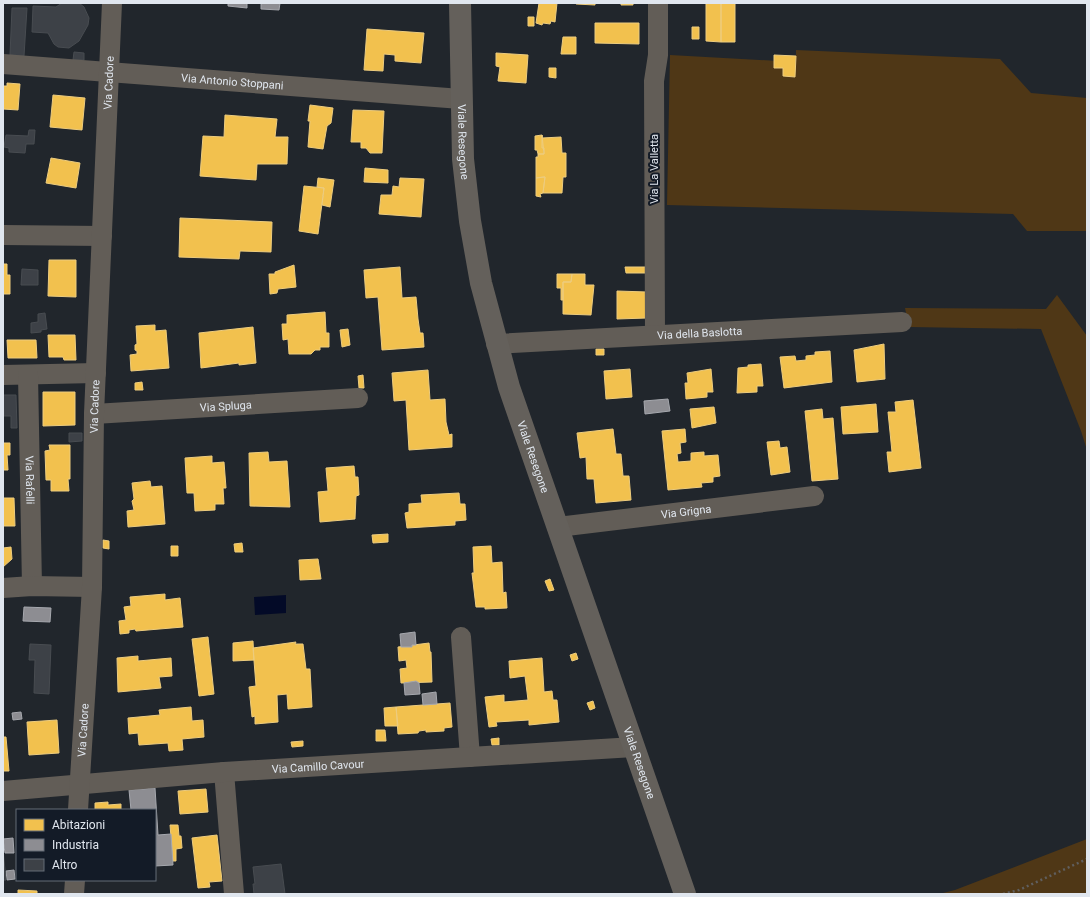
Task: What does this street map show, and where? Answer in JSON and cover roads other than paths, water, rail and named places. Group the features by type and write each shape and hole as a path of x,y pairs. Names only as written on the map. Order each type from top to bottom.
{"street":[{"name":"Via Cadore","path":"78,809 92,587 94,414 112,3"},
{"name":"Viale Resegone","path":"460,3 463,159 470,220 481,283 496,344 509,387 686,894"},
{"name":"Via La Valletta","path":"655,335 654,80 658,55 658,3"},
{"name":"Via Antonio Stoppani","path":"3,64 461,99"},
{"path":"3,235 102,236"},
{"name":"Via della Baslotta","path":"496,344 902,322"},
{"path":"3,375 96,373"},
{"name":"Via Rafelli","path":"28,375 32,586"},
{"name":"Via Spluga","path":"94,414 358,398"},
{"name":"Via Grigna","path":"558,527 814,496"},
{"path":"3,588 32,586 92,587"},
{"path":"461,637 470,757"},
{"name":"Via Camillo Cavour","path":"3,791 224,772 634,747"},
{"path":"224,772 234,894"},
{"path":"74,894 75,881"}],"water":[{"path":"286,595 286,613 255,615 254,597"}]}
